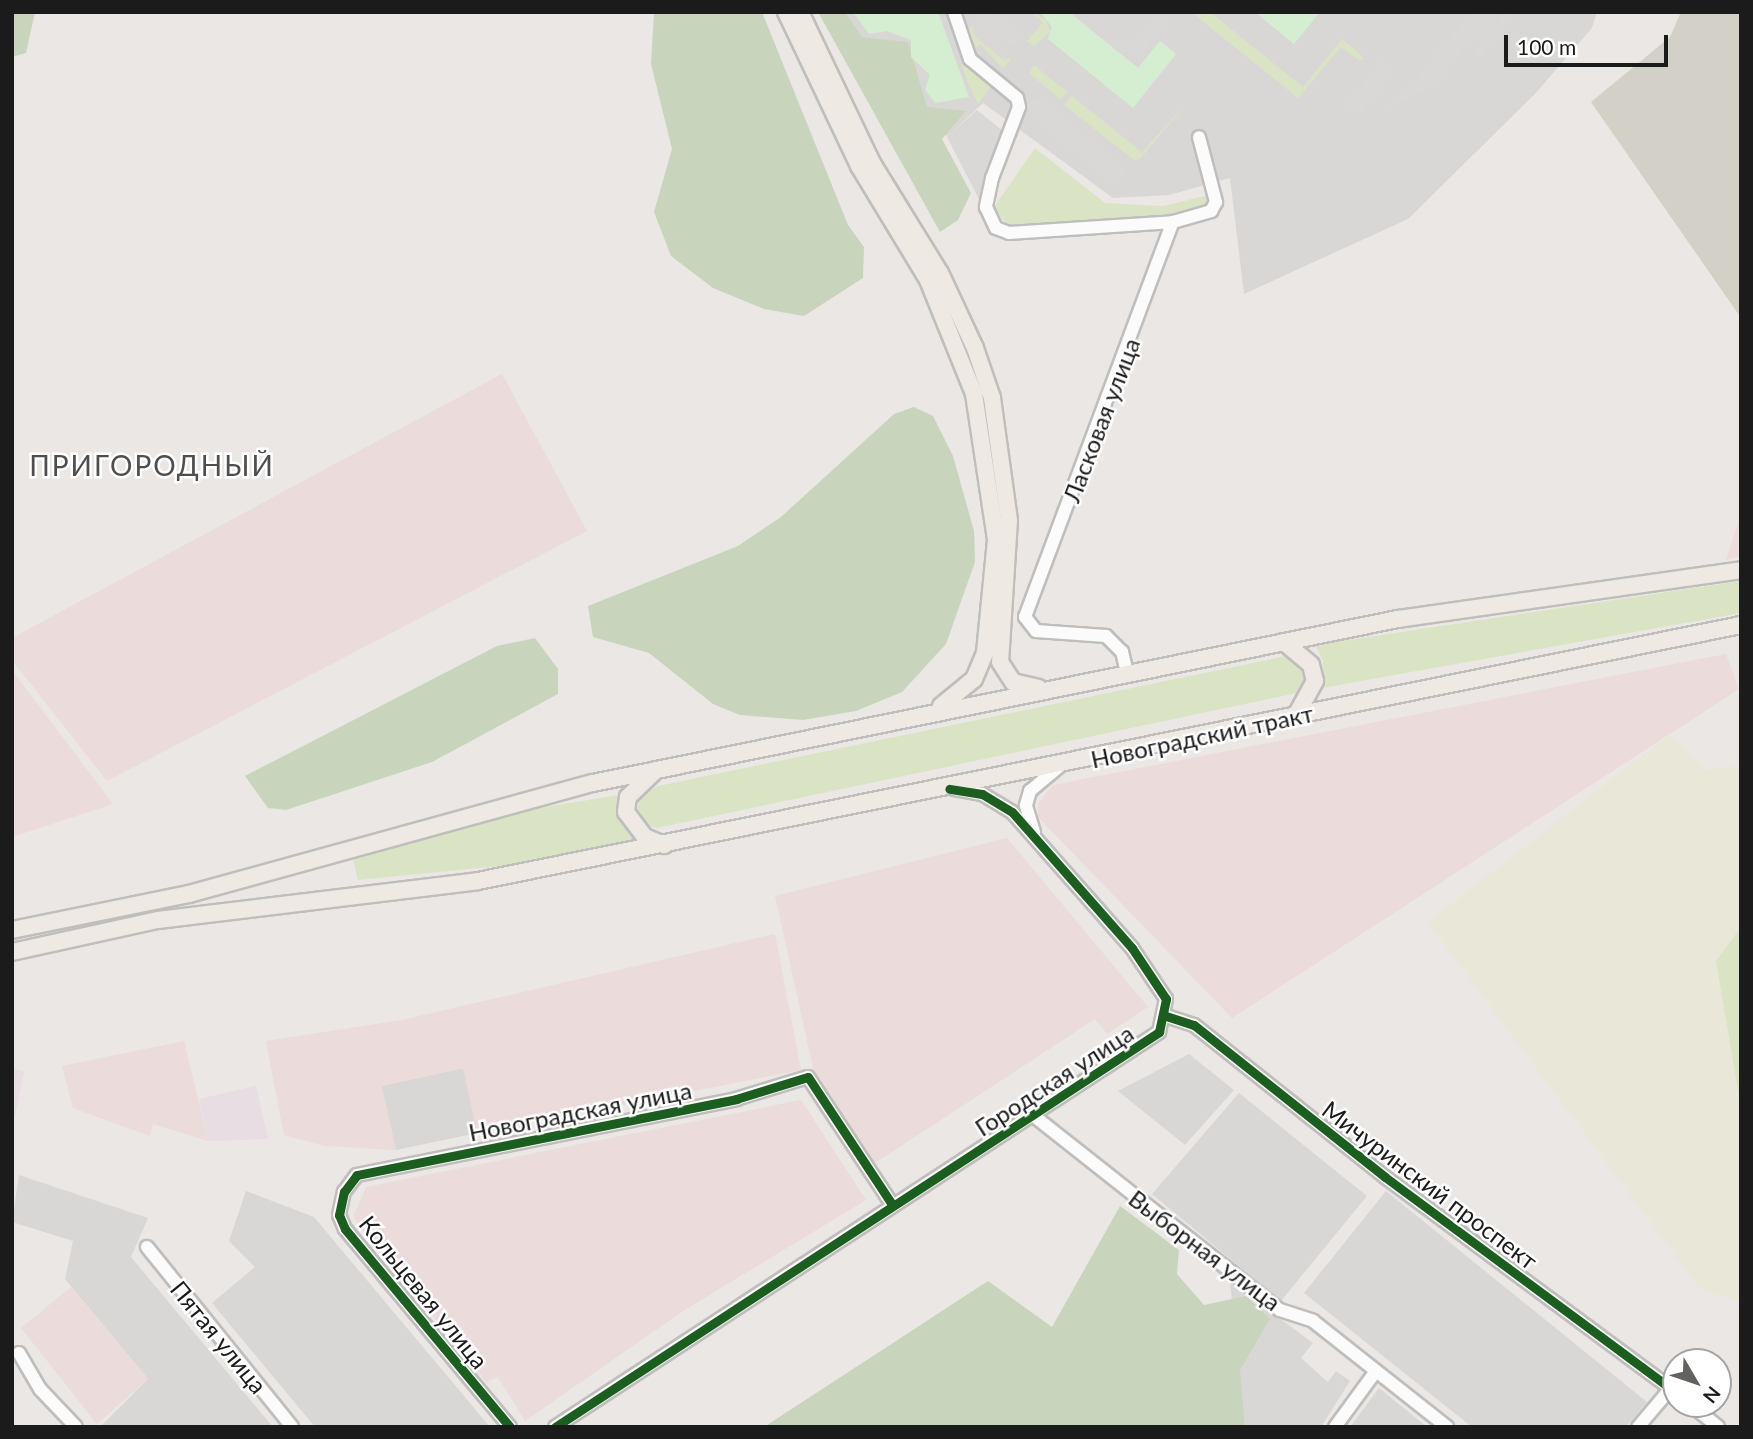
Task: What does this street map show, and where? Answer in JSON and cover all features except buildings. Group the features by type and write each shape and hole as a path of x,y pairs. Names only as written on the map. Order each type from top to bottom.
{"main road":[{"path":"786,12 859,166 928,279 974,394 996,540 985,653 964,690 927,714"},
{"path":"800,12 872,163 940,273 975,348 992,398 1009,520 1000,662 1013,682 1047,689"},
{"path":"12,930 189,894 657,770 1127,673 1503,601 1741,570"},
{"name":"Новоградский тракт","path":"12,952 158,920 478,881 949,789 1296,715 1741,625"},
{"path":"1284,642 1311,664 1315,681 1296,715"},
{"path":"657,770 638,783 626,812 645,837 664,845"}],"street":[{"path":"954,12 969,57 999,83 1019,107 990,187 986,207 996,228 1009,233 1173,222 1211,211 1216,202 1199,137"},
{"name":"Ласковая улица","path":"1127,673 1122,652 1106,636 1035,631 1025,617 1173,222"},
{"path":"1037,838 1026,805 1042,777 1060,766"},
{"path":"949,789 998,802 1037,838 1159,981 1166,1016"},
{"name":"Городская улица","path":"555,1427 893,1206 1143,1048 1166,1016"},
{"name":"Мичуринский проспект","path":"1166,1016 1194,1025 1385,1177 1662,1382"},
{"name":"Новоградская улица","path":"357,1175 736,1099 808,1077 893,1206"},
{"name":"Выборная улица","path":"1034,1116 1280,1310 1313,1321 1447,1427"},
{"name":"Кольцевая улица","path":"357,1175 344,1192 339,1215 345,1229 510,1427"},
{"name":"Пятая улица","path":"147,1247 292,1427"},
{"path":"19,1353 40,1389 76,1427"},
{"path":"1335,1427 1376,1371"},
{"path":"1638,1427 1662,1402"}],"shaded area":[{"path":"826,12 1597,12 1592,28 1534,95 1408,219 1244,294 1230,178 1169,195 1113,198 983,103 947,137 940,120 923,110 866,42"},
{"path":"971,12 985,12 1019,39 1013,46"},
{"path":"1473,12 1495,12 1431,86 1382,110 1413,84"},
{"path":"1507,12 1516,12 1479,57 1474,53"},
{"path":"1681,12 1741,12 1741,318 1591,102 1670,37"},
{"path":"1158,19 1164,24 1138,56 1124,45 1129,39 1137,45"},
{"path":"979,29 1009,54 1004,60 974,36"},
{"path":"1382,62 1393,72 1360,113 1345,108"},
{"path":"1035,97 1125,171 1115,183 1025,110"},
{"path":"977,110 1003,131 982,205 947,137"},
{"path":"502,374 587,531 107,781 12,660 12,638"},
{"path":"1741,515 1741,556 1726,560"},
{"path":"1726,654 1739,689 1232,1018 1038,817 1038,804 1053,785"},
{"path":"12,670 113,804 12,837"},
{"path":"1670,734 1705,770 1741,766 1741,1302 1700,1289 1428,922"},
{"path":"1007,838 1148,1007 1107,1034 1095,1019 875,1163 814,1072 775,896"},
{"path":"775,934 801,1070 477,1133 463,1068 382,1086 396,1150 325,1146 284,1135 266,1041 402,1020"},
{"path":"184,1041 208,1141 153,1124 150,1136 73,1108 62,1066"},
{"path":"1189,1054 1234,1090 1185,1145 1118,1091"},
{"path":"12,1068 24,1072 12,1131"},
{"path":"464,1068 477,1133 396,1150 381,1086"},
{"path":"256,1086 268,1139 208,1141 199,1099"},
{"path":"1239,1093 1367,1196 1281,1301 1152,1194"},
{"path":"801,1100 866,1200 683,1311 525,1421 498,1377 486,1382 353,1217 366,1187"},
{"path":"19,1175 148,1218 131,1257 273,1427 100,1427 148,1379 65,1279 73,1241 12,1222"},
{"path":"246,1191 314,1217 490,1427 315,1427 212,1303 255,1267 229,1241"},
{"path":"1386,1191 1647,1402 1626,1427 1472,1427 1304,1293"},
{"path":"1230,1282 1313,1343 1301,1358 1328,1382 1336,1371 1350,1381 1321,1427 1245,1427"},
{"path":"71,1287 148,1379 97,1424 21,1328"},
{"path":"1379,1388 1427,1427 1350,1427"}],"green space":[{"path":"12,12 35,12 26,53 12,57"},
{"path":"654,12 762,12 848,225 864,247 863,278 804,316 764,309 713,288 671,256 654,212 672,149 651,64"},
{"path":"818,12 845,12 862,37 908,42 927,107 966,111 942,139 971,193 958,220 940,232"},
{"path":"853,12 938,12 969,97 935,103 925,89 930,75 911,57 911,40 887,31 869,34"},
{"path":"1031,12 1046,20 1050,32 1034,46 1027,41 1043,22"},
{"path":"1040,12 1069,12 1138,68 1160,41 1176,54 1133,108 1048,39 1052,27"},
{"path":"1191,12 1210,12 1303,87 1342,39 1364,58 1360,61 1341,47 1298,98"},
{"path":"1255,12 1320,12 1294,44"},
{"path":"973,26 974,35 1004,60 1012,57 1003,69 980,44 973,50 967,32"},
{"path":"961,63 991,86 978,104 968,83"},
{"path":"1034,65 1067,92 1061,100 1029,73"},
{"path":"1072,96 1142,152 1186,104 1141,158 1134,160 1064,105"},
{"path":"1035,148 1105,203 1163,206 1209,195 1210,204 1169,214 1009,227 994,207"},
{"path":"914,407 933,416 953,456 974,531 975,562 946,644 902,692 856,711 803,720 740,715 713,704 649,653 593,637 588,606 738,546 781,517 894,414"},
{"path":"1741,581 1741,613 1322,688 1323,661 1315,645"},
{"path":"535,638 558,669 558,694 432,762 286,810 268,808 245,776 497,646"},
{"path":"1291,655 1308,673 1297,693 657,828 644,824 637,811 640,797 658,786"},
{"path":"619,795 618,815 636,840 509,865 358,880 353,859 533,809"},
{"path":"1741,927 1741,1109 1716,961"},
{"path":"1120,1206 1179,1250 1177,1274 1204,1305 1246,1296 1270,1319 1240,1370 1245,1427 764,1427 988,1281 1052,1327"}],"cycle path":[{"path":"555,1427 1159,1032 1166,999 1132,948 1012,812 982,794 949,789"},
{"path":"1166,1016 1194,1025 1385,1177 1662,1382"},
{"path":"510,1427 345,1229 339,1215 344,1192 357,1175 736,1099 808,1077 893,1206"}],"district":[{"name":"ПРИГОРОДНЫЙ","path":"152,465"}]}
